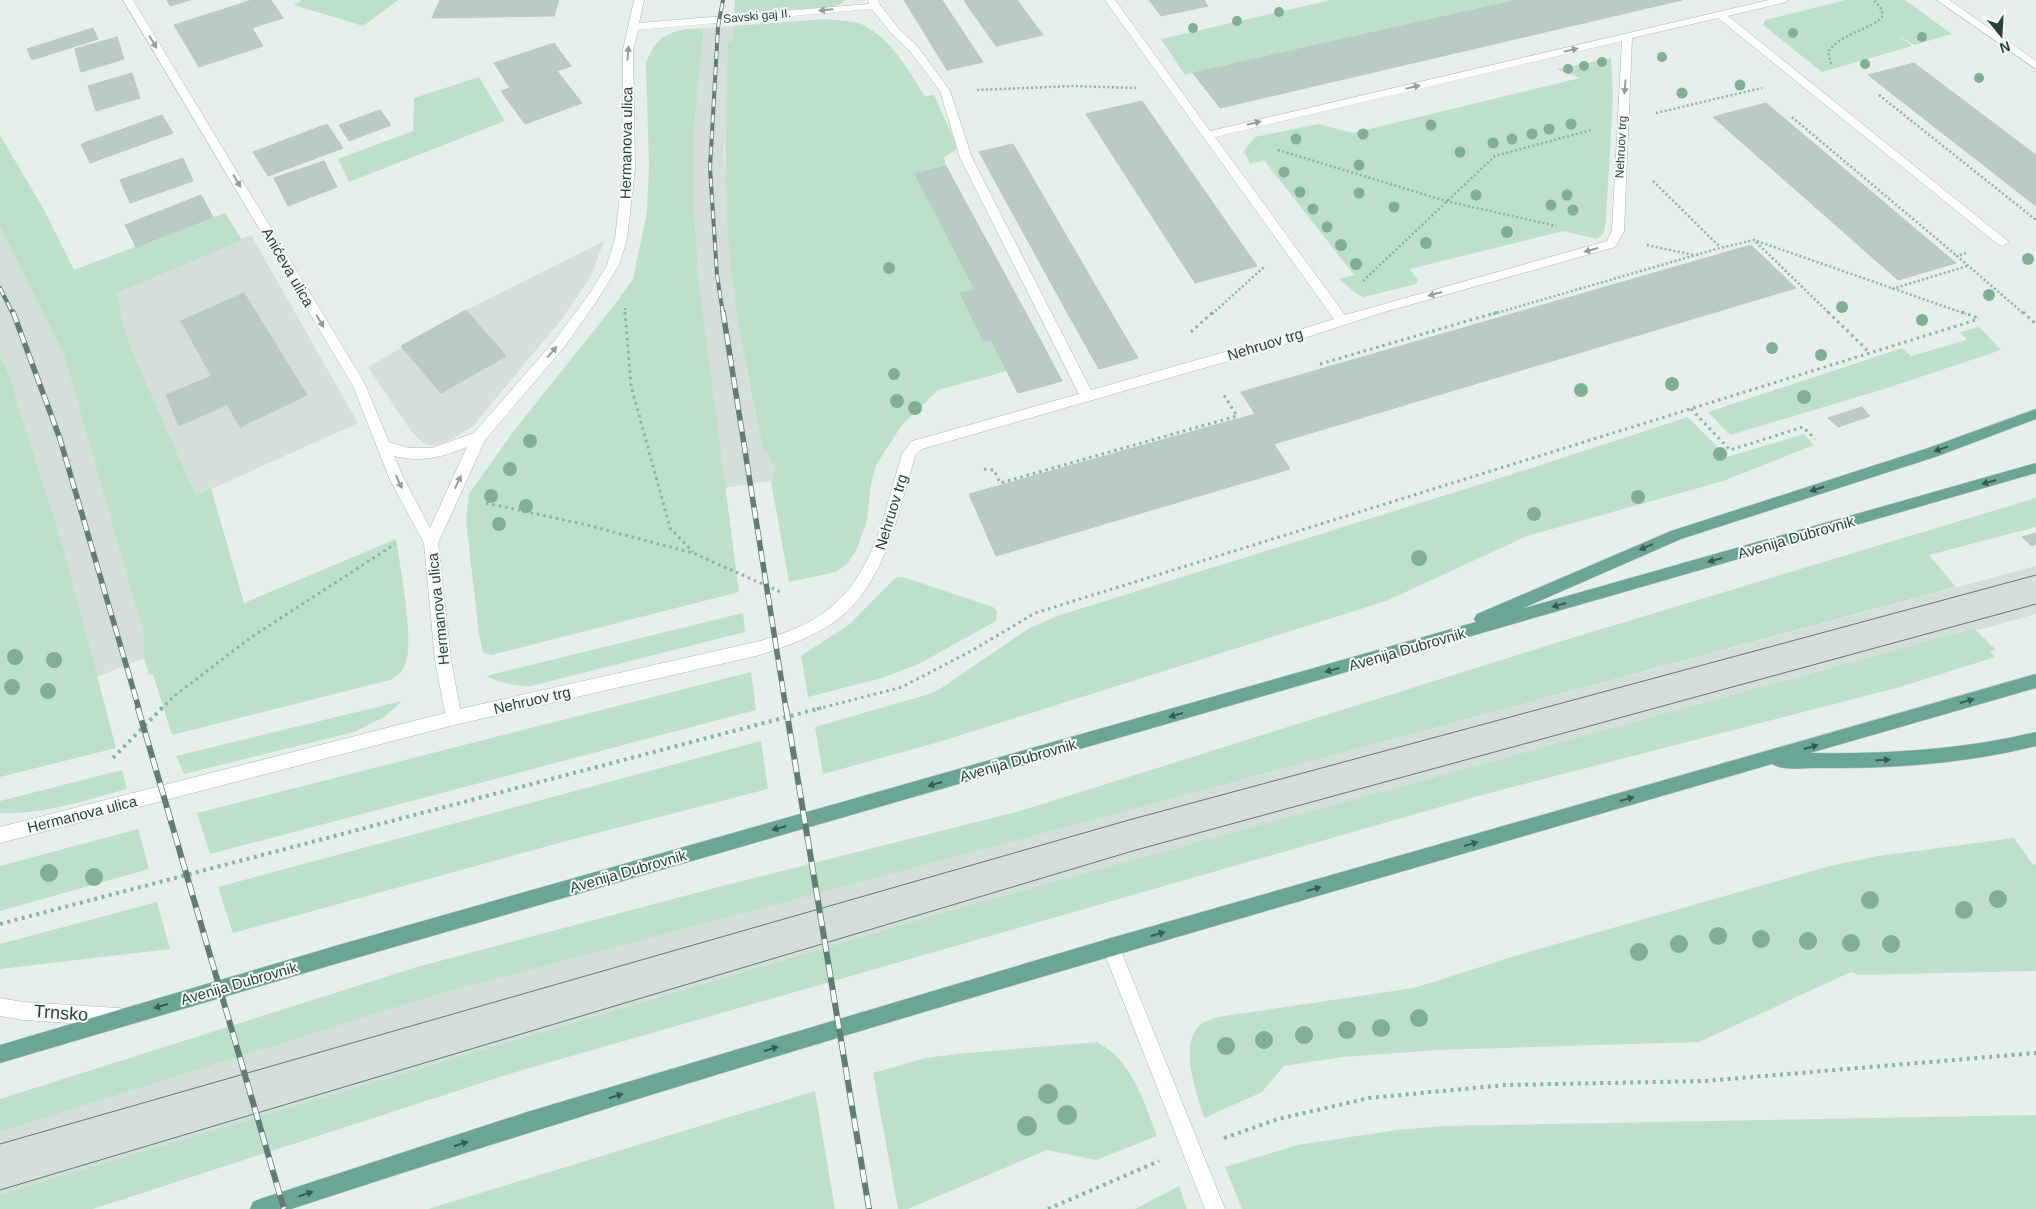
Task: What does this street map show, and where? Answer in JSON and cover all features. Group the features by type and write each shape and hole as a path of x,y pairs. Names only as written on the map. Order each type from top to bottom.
{"main road":[{"path":"1429,642 1676,535 1933,452 2036,414"},
{"name":"Avenija Dubrovnik","path":"0,1054 123,1017 2036,468"},
{"path":"260,1209 527,1122 1111,947 2036,681"},
{"path":"1764,760 1842,762 1922,759 2000,748 2036,739"}],"street":[{"name":"Anićeva ulica","path":"128,0 359,385 397,480 431,543"},
{"name":"Hermanova ulica","path":"0,835 454,718 443,660 431,543 479,437 560,343 594,296 613,265 621,239 629,168 628,50 640,0"},
{"path":"1110,0 1342,321"},
{"path":"1207,135 1782,0"},
{"path":"1942,0 2036,66"},
{"path":"874,3 895,31 914,50 944,91 966,158 1087,396"},
{"name":"Savski gaj II.","path":"632,27 874,3"},
{"path":"1721,15 2003,242"},
{"name":"Nehruov trg","path":"454,718 728,656 760,648 803,633 830,617 852,596 878,556 909,454 917,445 1611,244 1618,231 1626,38"},
{"path":"384,446 400,454 420,455 446,451 479,437"},
{"path":"1111,947 1215,1209"},
{"name":"Trnsko","path":"0,1007 22,1011 123,1017"}],"path":[{"path":"1832,67 1828,52 1832,43 1845,36 1866,30 1882,17 1882,10 1874,0"},
{"path":"974,90 1073,86 1140,88"},
{"path":"1655,113 1770,86"},
{"path":"1879,96 2036,220"},
{"path":"1792,116 1956,256"},
{"path":"1357,287 1495,156 1593,130"},
{"path":"1275,150 1446,201 1562,227"},
{"path":"1653,181 1720,248"},
{"path":"1754,240 1870,353"},
{"path":"0,924 902,687 973,650 1035,613 1979,319 1754,240 1695,255 1318,364"},
{"path":"1644,245 1695,255"},
{"path":"1186,337 1262,268 1271,265"},
{"path":"1891,289 1968,266"},
{"path":"624,306 630,386 670,528 693,553"},
{"path":"2017,306 2036,324"},
{"path":"984,469 994,470 1000,483 1237,416 1218,386"},
{"path":"1222,392 1231,389"},
{"path":"1691,409 1730,450 1803,427 1815,438"},
{"path":"479,502 583,524 693,553 783,593"},
{"path":"113,758 173,697 250,638 400,541"},
{"path":"1214,1142 1278,1119 1369,1098 1505,1085 1706,1081 2036,1052"},
{"path":"1048,1209 1166,1158"}],"shaded area":[{"path":"733,26 732,42 728,42 724,154 734,292 747,375 763,449 770,458 775,470 771,481 724,488 699,284 693,191 694,130 704,28"},
{"path":"0,227 64,355 144,636 144,658 97,677 65,553 9,375 0,356"},
{"path":"251,235 358,423 196,496 135,357 125,330 117,293"},
{"path":"604,241 591,276 562,319 472,427 442,444 433,446 423,443 411,431 368,367 466,310"},
{"path":"2036,566 2036,614 1978,630 1974,628 1398,787 544,1033 0,1194 0,1132 436,995"}],"green space":[{"path":"302,0 398,0 363,26 294,5"},
{"path":"735,0 845,0 839,5 831,7 734,13"},
{"path":"1331,0 1517,0 1185,75 1161,39"},
{"path":"1846,0 1905,0 1952,34 1914,45 1898,35 1912,46 1822,72 1763,25 1765,20"},
{"path":"827,19 858,23 878,35 897,54 924,96 934,95 957,146 956,149 944,158 946,166 915,174 975,290 961,294 984,342 991,340 1007,371 938,390 902,425 876,465 871,484 867,520 856,551 847,564 836,572 789,582 771,481 775,470 770,458 763,449 740,332 730,261 725,167 728,42 732,41 733,26"},
{"path":"704,28 694,130 693,191 699,284 739,592 491,655 483,653 479,634 466,520 469,494 513,432 633,279 647,212 649,165 646,63 661,39 675,32"},
{"path":"1611,58 1613,98 1606,219 1604,232 1597,239 1563,231 1410,269 1418,280 1416,284 1364,297 1357,294 1339,279 1354,275 1264,160 1250,164 1244,151 1255,137 1318,124 1353,133 1580,78 1557,69"},
{"path":"479,77 505,121 349,182 338,159 413,131 414,98"},
{"path":"0,135 44,210 74,270 225,213 242,240 117,293 125,330 135,357 196,496 211,488 244,603 396,539 408,622 408,654 403,670 397,676 390,680 172,735 153,674 149,675 144,658 144,636 64,355 0,227"},
{"path":"1979,327 2001,350 1884,389 1730,435 1708,412 1902,348 1911,356 1967,340 1960,332"},
{"path":"0,356 9,375 65,553 116,748 0,777"},
{"path":"1688,417 1727,457 1804,434 1814,445 1723,481 1527,536 1386,601 939,742 823,774 815,727 926,695 940,689 1028,629 1057,616 1507,476"},
{"path":"2036,498 2036,527 1929,555 1956,587 436,995 0,1132 0,1099 417,967 726,885 1020,811 1575,637"},
{"path":"903,577 993,607 997,611 996,621 919,664 882,678 808,697 801,656 850,624 895,578"},
{"path":"743,613 745,632 531,686 508,684 486,676"},
{"path":"1974,628 1996,650 1990,651 1995,657 1900,687 1478,796 509,1074 93,1209 0,1209 0,1194 942,913"},
{"path":"751,672 756,710 210,854 197,813"},
{"path":"402,701 384,717 354,732 184,774 176,756"},
{"path":"761,741 768,789 566,841 233,933 218,887"},
{"path":"122,770 127,789 48,809 32,812 0,813 0,801"},
{"path":"138,829 149,869 0,911 0,866"},
{"path":"2014,838 2033,865 2036,864 2036,971 1858,975 1851,972 1699,1042 1438,1050 1342,1057 1284,1066 1262,1092 1204,1118 1191,1070 1190,1045 1200,1025 1211,1019 1414,988 1518,955 1830,866 1878,856"},
{"path":"157,902 170,949 0,969 0,944"},
{"path":"1097,1042 1109,1050 1128,1071 1142,1096 1157,1136 1096,1160 1047,1150 908,1209 898,1209 873,1073 925,1058"},
{"path":"815,1091 835,1209 428,1209"},
{"path":"2036,1115 2036,1209 1242,1209 1225,1167 1297,1145 1397,1130 1444,1126"},
{"path":"1179,1186 1187,1209 1135,1209"}],"building":[{"path":"167,0 190,0 170,6"},
{"path":"252,0 271,0 283,18 252,28 263,46 199,67 174,25"},
{"path":"440,0 559,0 554,16 432,18"},
{"path":"904,0 942,0 983,62 947,70"},
{"path":"964,0 990,0 967,5"},
{"path":"990,0 1017,0 1043,35 996,46 967,5"},
{"path":"1149,0 1204,0 1208,6 1161,16"},
{"path":"1517,0 1682,0 1220,108 1193,73"},
{"path":"93,28 98,39 32,60 27,49"},
{"path":"117,37 124,59 81,72 75,49"},
{"path":"554,43 571,66 510,88 494,63"},
{"path":"1914,63 2036,155 2036,206 1868,75"},
{"path":"557,71 582,103 525,124 501,91"},
{"path":"132,73 140,98 96,111 88,86"},
{"path":"1142,101 1257,266 1195,283 1086,114"},
{"path":"1766,103 1956,263 1898,280 1713,117"},
{"path":"380,110 391,125 349,141 339,125"},
{"path":"162,115 173,133 90,163 81,144"},
{"path":"327,124 343,148 268,176 253,152"},
{"path":"1013,144 1106,304 1068,314 979,152"},
{"path":"183,158 193,181 130,203 120,180"},
{"path":"324,161 337,187 288,206 274,178"},
{"path":"946,166 1034,328 984,342 960,293 975,290 915,174"},
{"path":"201,195 213,217 136,247 125,225"},
{"path":"1751,245 1796,288 1274,444 1241,392"},
{"path":"244,293 307,395 240,427 181,321"},
{"path":"1106,304 1138,358 1099,369 1068,314"},
{"path":"466,310 506,356 441,393 401,346"},
{"path":"1034,328 1062,381 1018,393 991,340"},
{"path":"212,376 228,404 179,426 166,395"},
{"path":"1862,407 1870,416 1838,427 1828,418"},
{"path":"1255,414 1290,469 996,556 969,494"},
{"path":"2036,533 2036,544 2032,546 2022,537"}],"tram line":[{"path":"0,1144 1129,820 2036,575"},
{"path":"0,1190 1136,850 2036,604"}],"railway":[{"path":"723,0 718,27 710,168 717,275 723,314"},
{"path":"0,288 13,314"},
{"path":"13,312 60,439 139,709"},
{"path":"723,312 786,709"},
{"path":"138,708 284,1209"},
{"path":"786,708 869,1209"}]}
